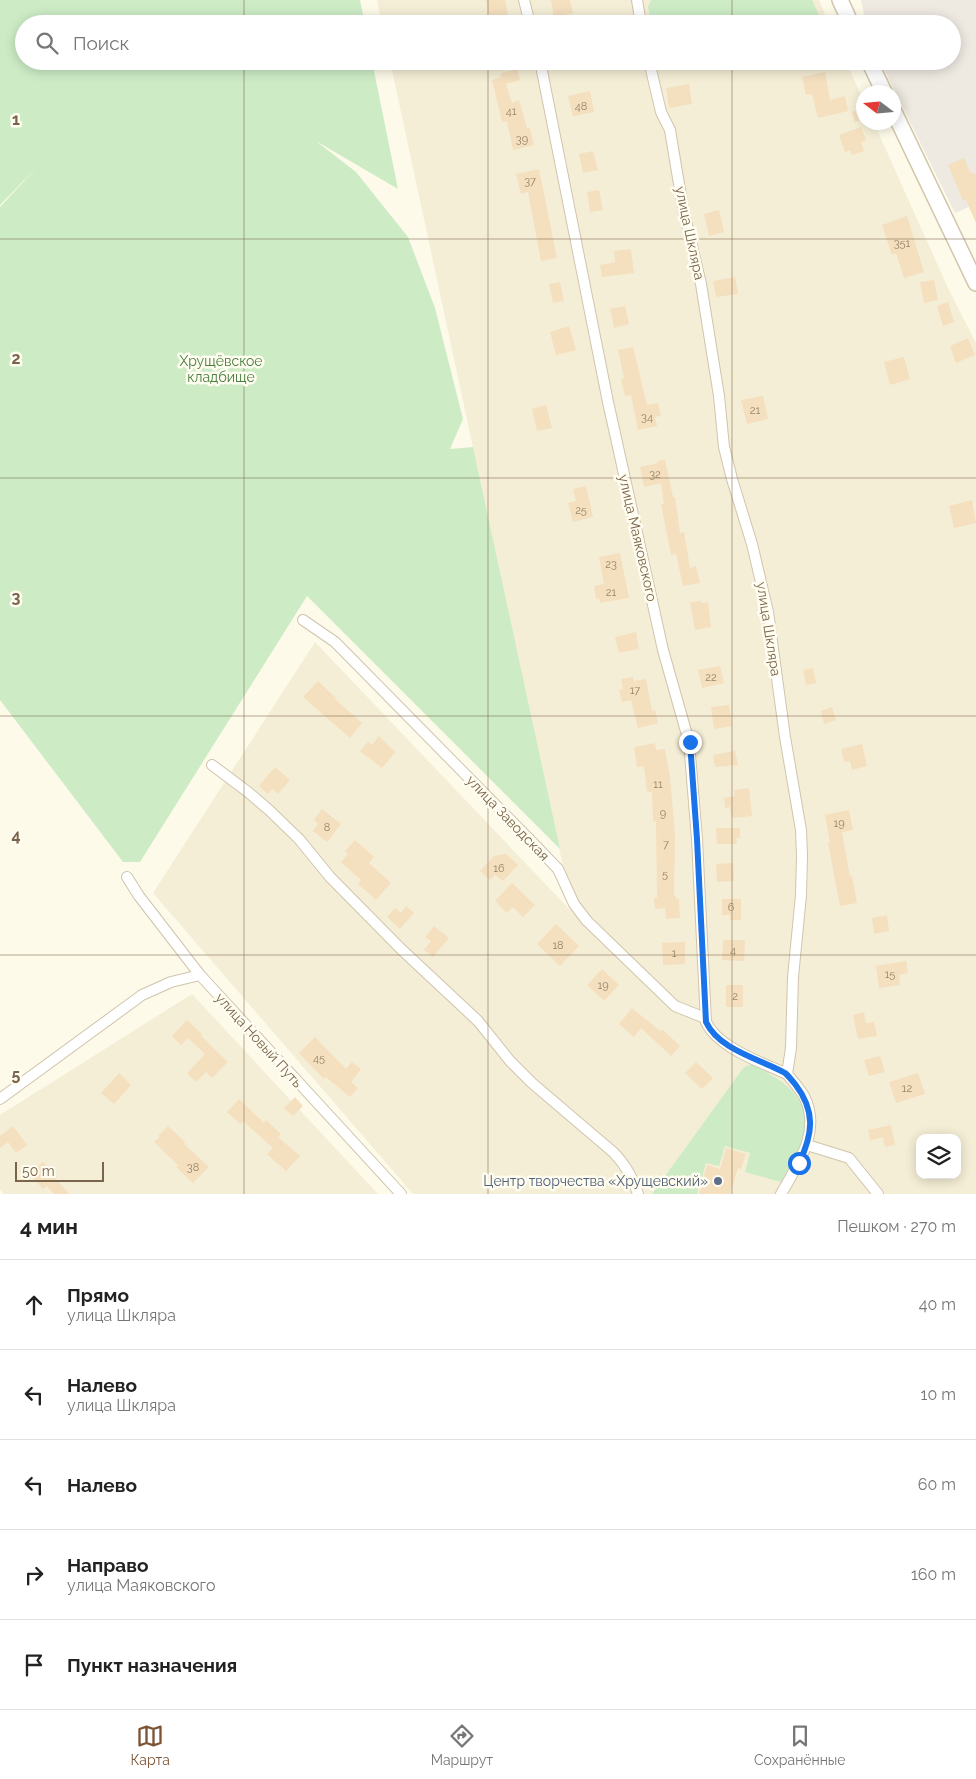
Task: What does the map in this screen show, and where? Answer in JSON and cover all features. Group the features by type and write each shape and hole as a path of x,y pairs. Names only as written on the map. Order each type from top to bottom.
{"main road":[{"path":"840,0 848,15"},
{"path":"873,70 881,85"},
{"path":"901,127 976,283"}],"street":[{"path":"524,0 528,15"},
{"path":"637,0 640,15"},
{"name":"улица Маяковского","path":"542,70 610,412 663,650 690,742 697,839 705,1018"},
{"name":"улица Шкляра","path":"651,70 661,112 670,130 683,208 701,284 724,447 752,544 768,612 785,737 801,830 801,895 793,977 791,1048 787,1074"},
{"name":"улица Заводская","path":"303,620 335,642 558,869 574,904 587,921 675,1006 705,1018"},
{"path":"212,765 248,792 300,839 330,877 401,950 478,1021 532,1083 613,1152 632,1176 638,1194"},
{"name":"улица Новый Путь","path":"127,877 139,896 200,975 401,1194"},
{"path":"0,1099 142,995 171,982 200,975"},
{"path":"705,1018 713,1032 734,1049 787,1074 803,1095 811,1123 807,1145 781,1194"},
{"path":"807,1145 849,1158 878,1194"}],"shaded area":[{"path":"377,0 819,0 825,15 380,15"},
{"path":"861,0 976,0 976,204 955,213 901,104 901,85 892,85 884,70 961,70 961,15 864,15"},
{"path":"392,70 850,70 856,85 856,130 877,130 948,288 976,343 976,1194 413,1194 153,893 315,642 573,913"},
{"path":"192,994 378,1194 4,1194 0,1189 0,1115"}],"green space":[{"name":"Хрущёвское кладбище","path":"0,0 360,0 363,15 15,15 15,70 374,70 398,189 316,141 356,172 408,237 435,308 463,419 450,449 473,447 560,849 307,596 140,862 123,862 0,700 0,207 38,166 0,205"},
{"path":"651,0 812,0 819,15 649,15 648,7"},
{"path":"753,1064 789,1088 799,1100 804,1111 803,1135 794,1158 781,1182 745,1172 750,1153 725,1146 719,1166 706,1163 697,1194 652,1194 744,1067"}],"building":[{"path":"486,0 505,0 508,15 489,15"},
{"path":"551,0 570,0 573,13 554,15"},
{"path":"517,70 520,80 506,84 512,103 519,100 527,128 530,128 534,145 513,150 507,121 502,122 492,80 501,77 500,74"},
{"path":"825,72 830,100 845,96 848,111 818,118 812,94 806,95 802,77"},
{"path":"689,84 692,104 669,108 666,88"},
{"path":"590,91 594,112 573,116 568,96"},
{"path":"856,111 856,122 855,122 852,112"},
{"path":"856,129 862,130 866,140 861,142 864,151 852,155 850,150 845,152 839,135"},
{"path":"593,151 598,170 583,173 579,154"},
{"path":"964,158 970,172 976,174 976,223 966,200 963,201 948,165"},
{"path":"539,169 557,258 541,261 528,192 521,194 516,174"},
{"path":"599,190 603,210 590,212 587,192"},
{"path":"719,210 724,232 709,236 704,214"},
{"path":"907,216 924,272 904,278 896,253 892,255 882,225"},
{"path":"631,249 634,273 602,277 600,265 615,262 614,251"},
{"path":"735,277 738,294 716,297 713,281"},
{"path":"934,280 938,300 924,303 920,282"},
{"path":"560,282 564,301 553,303 549,284"},
{"path":"948,302 954,322 943,326 937,306"},
{"path":"625,306 629,324 614,328 610,309"},
{"path":"569,326 576,350 556,355 550,332"},
{"path":"968,338 975,355 956,363 950,346"},
{"path":"633,347 647,405 658,403 661,416 655,417 657,426 638,430 631,395 625,396 621,379 624,378 618,350"},
{"path":"904,357 910,379 890,385 884,362"},
{"path":"763,396 768,419 747,424 741,400"},
{"path":"546,405 552,428 537,431 532,409"},
{"path":"665,460 673,497 675,497 680,533 684,532 690,568 696,566 700,583 683,586 676,554 671,555 661,504 664,504 661,483 644,487 640,467"},
{"path":"586,486 593,517 573,522 568,503 576,501 573,489"},
{"path":"972,500 976,523 954,528 949,506"},
{"path":"620,553 629,598 600,603 599,598 596,599 594,586 604,584 599,557"},
{"path":"701,601 701,603 708,602 711,627 695,630 690,602"},
{"path":"636,632 639,649 619,653 615,637"},
{"path":"720,666 724,683 702,688 698,670"},
{"path":"813,668 816,683 806,685 803,670"},
{"path":"633,677 634,681 646,679 652,711 655,710 658,723 638,728 631,700 622,702 619,690 623,689 621,679"},
{"path":"318,681 362,723 350,738 303,697"},
{"path":"729,705 732,726 714,729 711,707"},
{"path":"832,707 836,720 824,724 821,711"},
{"path":"379,736 395,752 382,768 360,751 368,742 372,745"},
{"path":"655,743 656,750 665,749 670,777 675,835 674,896 676,896 676,899 679,899 680,918 666,919 665,908 655,909 654,898 657,898 656,821 653,821 652,792 647,792 644,766 637,767 634,747"},
{"path":"862,744 867,766 852,770 850,761 844,762 841,749"},
{"path":"735,751 738,765 715,767 713,755"},
{"path":"275,767 290,780 278,794 272,789 268,794 259,786"},
{"path":"749,788 752,816 732,818 730,807 725,808 724,798 735,796 734,790"},
{"path":"322,809 341,824 327,842 313,831 318,824 314,820"},
{"path":"849,810 853,830 842,832 857,903 840,906 828,843 830,843 825,815"},
{"path":"716,828 740,828 740,838 736,838 737,844 717,844"},
{"path":"355,840 374,857 369,863 391,883 376,900 358,884 361,880 341,862 348,854 345,851"},
{"path":"506,854 518,865 503,881 495,875 490,880 480,871 494,856"},
{"path":"733,863 734,881 717,882 716,864"},
{"path":"512,883 535,905 523,917 513,907 507,913 495,901"},
{"path":"722,899 741,899 741,920 730,920 730,915 722,915"},
{"path":"406,906 414,913 400,929 387,917 395,908 401,913"},
{"path":"887,915 889,931 874,934 872,918"},
{"path":"556,924 579,946 560,966 537,944"},
{"path":"434,926 449,938 433,957 424,950 431,941 425,937"},
{"path":"723,940 745,940 744,961 722,960"},
{"path":"685,942 685,964 663,965 662,943"},
{"path":"906,961 908,973 899,975 900,985 879,988 876,966"},
{"path":"602,969 619,985 604,1001 587,985"},
{"path":"726,985 743,985 743,1007 726,1007"},
{"path":"632,1008 660,1031 662,1029 680,1046 671,1056 641,1028 634,1037 619,1024"},
{"path":"864,1012 866,1023 874,1022 877,1036 858,1039 853,1015"},
{"path":"187,1020 228,1062 212,1078 206,1072 196,1082 187,1073 205,1054 188,1038 181,1045 172,1036"},
{"path":"315,1037 346,1069 352,1062 361,1069 351,1082 358,1088 350,1097 326,1077 324,1079 299,1053"},
{"path":"880,1056 885,1072 869,1076 864,1060"},
{"path":"696,1062 713,1078 702,1089 685,1073"},
{"path":"119,1073 131,1085 114,1104 101,1093"},
{"path":"918,1073 925,1094 896,1103 889,1082"},
{"path":"295,1097 303,1106 293,1116 284,1108"},
{"path":"239,1099 264,1123 266,1120 281,1134 278,1137 300,1156 286,1171 267,1154 273,1148 243,1121 240,1124 227,1112"},
{"path":"891,1125 895,1145 885,1147 883,1137 870,1140 868,1130"},
{"path":"13,1126 27,1145 16,1153 8,1142 0,1148 0,1136"},
{"path":"168,1126 209,1167 193,1183 176,1167 178,1165 154,1142"},
{"name":"Центр творчества «Хрущевский»","path":"726,1148 746,1154 741,1169 738,1168 730,1194 699,1194 707,1165 720,1169"},
{"path":"43,1162 69,1194 54,1194 47,1186 43,1189 33,1178 36,1175 33,1171"}],"place":[{"name":"Центр творчества «Хрущевский»","path":"718,1181"}],"route":[{"path":"690,742 706,1022 713,1032 734,1049 787,1074 803,1095 807,1105 811,1129 807,1145 799,1163"}]}
